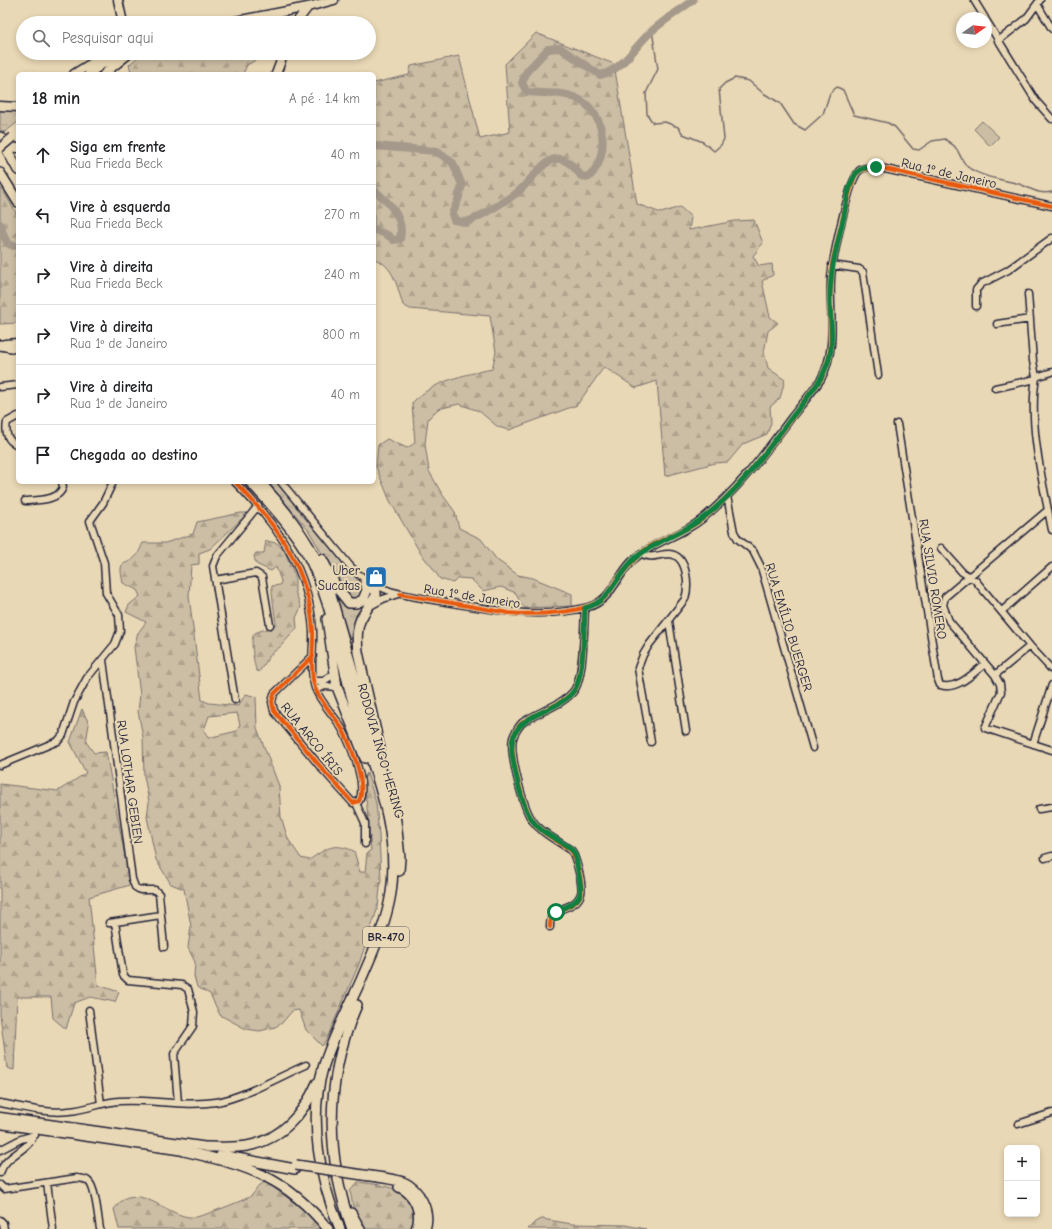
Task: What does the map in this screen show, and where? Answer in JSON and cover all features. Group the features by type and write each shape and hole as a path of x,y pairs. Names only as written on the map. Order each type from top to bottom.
{"highway":[{"path":"0,137 3,147 16,167"},
{"path":"0,172 16,199"},
{"path":"0,345 16,348"},
{"name":"RODOVIA INGO HERING","path":"252,484 293,532 316,572 383,797 390,827 393,864 391,894 379,938 328,1054 322,1070 319,1087 317,1128 319,1162 323,1183 340,1229"},
{"name":"RODOVIA INGO HERING","path":"262,484 282,505 290,517 315,556 328,585 396,821 400,858 396,894 389,927 347,1029 336,1066 332,1119 338,1182 352,1229"},
{"path":"266,484 282,505"},
{"path":"290,517 303,529 346,600 352,604 363,600 369,583 375,588 376,596 368,607 358,626 358,652 391,791 396,821"},
{"path":"326,604 326,614 337,687 357,742 376,777"},
{"path":"208,1147 248,1146 275,1135 286,1128 307,1103 322,1070"},
{"path":"208,1147 296,1167"},
{"path":"184,1151 404,1183 412,1189 424,1205 427,1215 425,1229"},
{"path":"184,1151 226,1161 265,1176 305,1203 328,1229"},
{"path":"363,1177 390,1183 407,1193 414,1200 419,1213 416,1229"},
{"path":"338,1182 352,1216 360,1229"}],"main road":[{"path":"118,0 121,16"},
{"path":"261,16 308,7 334,0"},
{"path":"301,16 308,7"},
{"path":"77,72 97,60"},
{"path":"101,65 105,60"},
{"path":"92,72 111,60"},
{"path":"106,72 121,60"},
{"path":"277,72 281,60"},
{"path":"0,106 16,107"},
{"path":"3,147 15,135"},
{"path":"3,147 16,148"},
{"path":"0,345 16,343"},
{"path":"0,1117 208,1147"},
{"path":"0,1124 184,1151"}],"street":[{"path":"974,0 981,12"},
{"path":"998,41 1026,19 1038,2 1052,29"},
{"path":"992,31 1036,101 1052,118"},
{"name":"Rua 1º de Janeiro","path":"283,484 350,566 369,583 400,594 527,615 585,608 604,599 630,563 641,553 656,543 701,520 726,496 760,459 821,379 825,370 831,346 830,294 832,265 854,179 860,170 867,167 908,173 1052,206"},
{"path":"976,306 976,290 981,284 1008,270 1052,238"},
{"path":"832,265 859,269 863,272 878,375"},
{"path":"1028,294 1036,378 1036,441 1052,530"},
{"path":"997,324 1030,319"},
{"path":"995,388 1036,378 1052,372"},
{"path":"0,387 16,385"},
{"path":"16,417 8,422 6,428 7,437 11,442 16,444"},
{"name":"RUA SILVIO ROMERO","path":"897,424 940,685 945,687 959,684 985,664"},
{"path":"25,501 50,498 59,495 63,488 62,484"},
{"path":"0,765 58,741 63,735 74,702 87,678 103,660 118,638 120,622 117,611 106,593 104,563 90,521 103,503 112,484"},
{"name":"RUA ARCO ÍRIS","path":"236,484 258,506 280,534 292,555 300,575 310,608 313,631 313,656 313,681 316,690 342,729 357,767 361,794 359,801 356,803 354,803 324,772 274,711 272,702 274,694 313,656"},
{"name":"RUA EMÍLIO BUERGER","path":"726,496 734,532 738,539 753,551 761,567 813,748"},
{"path":"235,700 213,566 217,556 258,506"},
{"path":"1048,510 945,597 943,605 948,621 995,675 1000,684 1000,692 985,728 1052,750"},
{"path":"941,548 962,572 975,580 1052,670"},
{"path":"641,553 651,557 669,554 680,560 685,570 687,591 685,599 642,655 638,668 650,742"},
{"path":"1002,611 1052,567"},
{"path":"215,580 256,573 260,574 262,577 270,624"},
{"path":"368,607 383,599 400,594"},
{"path":"550,927 550,919 552,915 576,902 581,896 582,888 572,851 540,830 531,819 524,804 512,753 513,738 521,724 567,698 575,688 579,676 585,608"},
{"path":"669,621 686,730"},
{"path":"995,675 1030,646"},
{"name":"RUA LOTHAR GEBIEN","path":"103,660 132,880 135,887 140,890 155,890 159,894 161,915"},
{"path":"313,681 324,681 334,674"},
{"path":"1033,744 1049,704 1052,685"},
{"path":"316,690 325,686 337,687"},
{"path":"356,803 365,823 365,844"},
{"path":"1040,809 1052,807"},
{"path":"1045,858 1052,856"},
{"path":"164,947 161,915 112,922 123,975 125,978 128,980 182,985 188,989 191,997 193,1026 174,1054 178,1104"},
{"path":"89,1010 101,1104"},
{"path":"0,1103 64,1112 101,1104 132,1100 178,1104 217,1102 232,1098 306,1065"},
{"path":"1018,1124 1052,1113"},
{"path":"0,1150 45,1130"},
{"path":"0,1173 8,1160 32,1140 34,1135"},
{"path":"0,1185 4,1189 77,1178 86,1179 90,1183 93,1190 100,1229"},
{"path":"47,1183 53,1229"},
{"path":"0,1220 3,1223 4,1229"}],"green space":[{"path":"536,33 614,64 637,204 661,213 680,207 691,217 689,230 735,221 754,220 763,243 753,256 759,266 772,264 773,275 762,281 770,317 778,323 768,331 764,352 768,368 785,380 780,398 770,407 771,423 767,434 743,444 728,462 715,463 665,476 657,381 636,388 604,367 577,405 509,430 498,427 479,411 459,404 438,409 428,419 425,444 429,471 442,494 455,512 459,528 481,539 497,560 518,575 533,578 572,594 572,606 525,608 520,603 516,593 501,587 483,591 471,579 458,578 453,583 440,579 421,554 390,501 376,467 378,445 387,439 407,448 415,443 412,403 420,395 449,380 492,369 496,352 490,316 410,309 403,305 394,278 390,271 381,262 376,260 376,83 409,75 411,66 459,56 480,139 510,132 505,64"},
{"path":"134,60 256,60 247,65 244,72 131,72 129,65"},
{"path":"0,110 16,111 16,124 5,132 0,130"},
{"path":"982,121 999,137 990,146 974,129"},
{"path":"0,188 16,213 16,323 0,324"},
{"path":"270,484 279,484 359,582 362,591 360,598 353,600 347,597 309,531"},
{"path":"241,513 248,513 210,549 199,553 199,564 191,565 189,596 202,700 209,703 238,706 246,694 256,697 257,728 279,786 281,817 288,839 301,858 309,860 321,852 335,847 347,848 354,851 360,872 365,872 367,853 371,850 364,778 367,773 376,803 381,879 378,907 359,964 328,1036 322,1046 306,1030 299,1010 292,1011 282,1023 275,1027 260,1031 246,1029 220,1015 210,994 197,987 194,976 195,962 188,948 191,926 184,889 171,884 156,860 147,817 149,802 144,776 143,737 138,711 140,695 134,647 138,633 146,622 126,612 129,605 140,596 137,590 123,583 121,569 123,564 133,559 137,555 143,543 165,543 193,534 197,522","holes":["237,713 240,725 237,731 208,738 204,730 209,716"]},
{"path":"266,541 277,543 285,552 295,576 295,591 301,607 296,618 297,628 280,647 271,654 259,672 256,670 253,656 252,639 255,633 276,624 272,586 280,585 281,581 276,567 271,571 256,564 254,556 256,553 264,553"},
{"path":"330,577 351,607 371,589 374,592 356,615 351,635 363,698"},
{"path":"82,709 89,724 86,742 94,753 106,752 130,885 89,897 98,985 119,992 115,1002 90,997 74,1003 66,1029 53,1018 51,997 17,997 14,1070 7,1068 0,1015 0,784 58,791 86,773 70,742"},
{"path":"266,1182 303,1209 322,1229 119,1229 114,1209 126,1198 136,1197 145,1198 171,1211 188,1217 196,1217 251,1196 260,1185"},
{"path":"358,1182 391,1188 407,1197 412,1205 414,1215 412,1229 363,1229 354,1211 350,1191"},
{"path":"542,1219 572,1224 625,1225 646,1229 528,1229 535,1222"}],"waterway":[{"path":"376,146 436,151 453,163 462,185 452,214 454,220 461,222 471,220 509,199 519,191 541,168 548,162 555,159 563,160 571,165 581,176 589,177 596,168 602,146 602,134 594,113 586,104 570,96 527,92 522,83 527,71 548,49 560,48 600,75 608,72 623,63 653,30 693,0"},
{"path":"652,30 658,69 646,93 647,114 653,123 665,122 678,127 683,134 703,142 714,151 721,145 724,139 719,89 725,83 735,78 749,81 763,93 780,103 794,124 805,130 823,114 830,93 837,87 843,90 854,115 888,123 895,127 913,149 919,150 932,141 945,139 959,152 966,166 975,171 986,176 1016,183 1037,192 1052,192"},
{"path":"376,192 390,205 398,217 401,231 400,239 393,240 389,236 376,230"},
{"path":"0,224 7,242 13,246 16,246"}],"cycle path":[{"path":"400,594 509,613 531,614 559,612 585,607 604,598 626,569 645,550 701,520 718,506 765,454 821,379 829,359 831,346 830,295 832,265 848,197 855,175 860,170 876,167 1052,206"},
{"path":"237,484 277,531 298,568 305,587 310,608 313,631 312,657"},
{"path":"550,927 553,915 557,911 577,901 581,892 581,881 572,851 536,825 528,813 518,780 512,745 513,738 522,723 565,699 575,689 582,662 585,608"},
{"path":"312,657 312,674 315,688 325,706 341,728 356,760 361,783 361,793 359,801 353,803 274,711 272,702 274,694 312,657"}],"place":[{"name":"Uber Sucatas","path":"376,577"}],"route":[{"path":"556,912 576,902 581,896 582,888 576,858 572,851 540,830 531,819 524,804 512,753 513,738 521,724 541,711 567,698 575,688 579,676 585,608 604,599 630,563 641,553 656,543 701,520 726,496 760,459 821,379 829,359 831,346 830,294 832,265 848,197 855,175 860,170 867,167 876,167"}]}
